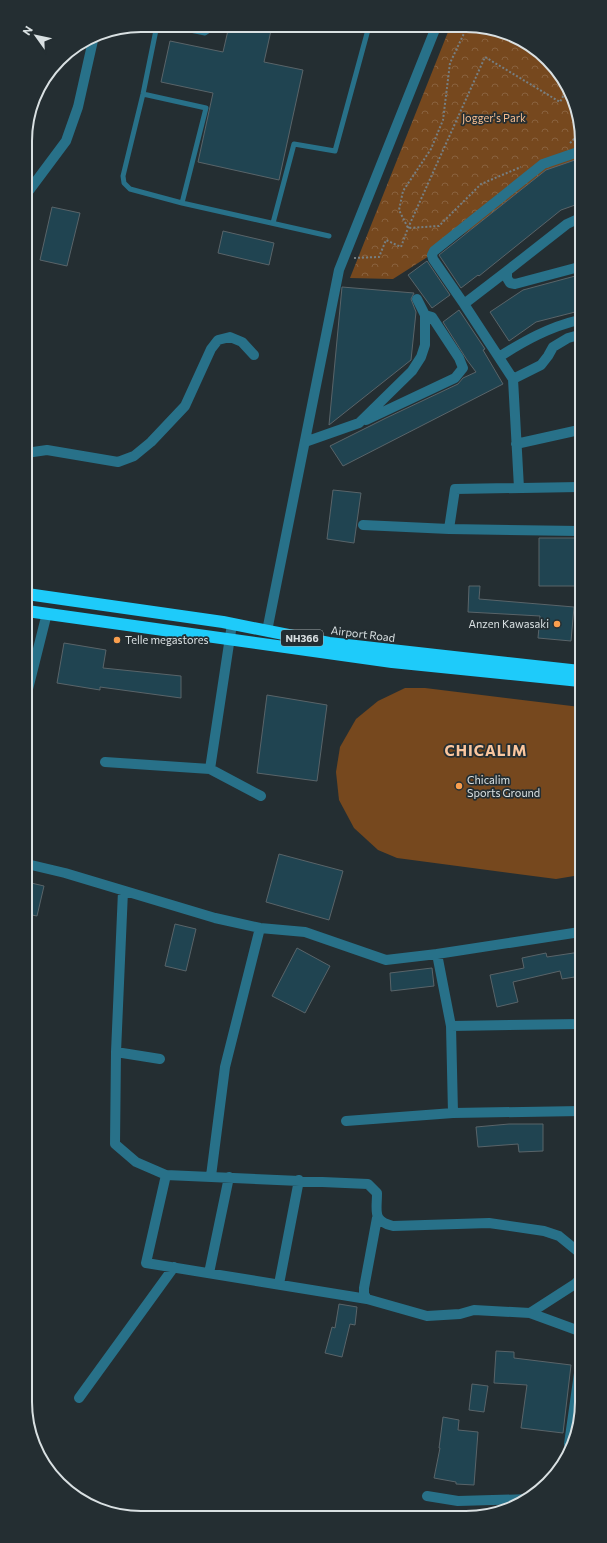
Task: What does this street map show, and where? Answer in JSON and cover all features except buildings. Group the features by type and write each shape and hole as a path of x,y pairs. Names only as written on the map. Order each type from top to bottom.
{"highway":[{"name":"Airport Road","path":"32,595 232,624 329,643 575,670"},
{"name":"NH366","path":"32,612 392,662 575,680"}],"street":[{"path":"267,631 339,270 434,32"},
{"path":"32,187 66,141 78,107 88,46"},
{"path":"519,488 513,379 433,259 432,255 434,251 543,164 575,153"},
{"path":"464,304 567,224 575,220"},
{"path":"507,271 507,278 510,283 515,284 575,269"},
{"path":"359,423 412,371 421,357 425,345 425,315 418,299"},
{"path":"305,442 359,423 455,378 463,368 460,358 432,317 425,315"},
{"path":"499,357 528,338 559,324 575,321"},
{"path":"513,379 541,365 548,356 552,347 568,338 575,336"},
{"path":"32,452 46,450 118,462 134,456 151,442 185,406 211,349 218,340 230,337 242,342 254,355"},
{"path":"516,444 575,431"},
{"path":"449,529 455,489 575,487"},
{"path":"363,525 449,529 575,531"},
{"path":"32,673 47,614"},
{"path":"210,769 232,624"},
{"path":"105,762 210,769 261,796"},
{"path":"32,865 65,873 215,918 260,928 305,932 386,960 437,954 575,933"},
{"path":"123,891 116,1052 115,1144 136,1162 166,1175 368,1184 377,1193 377,1218 364,1288 364,1294 368,1299"},
{"path":"211,1176 225,1067 260,928"},
{"path":"437,954 451,1026 453,1113"},
{"path":"451,1026 575,1024"},
{"path":"116,1052 160,1059"},
{"path":"346,1121 453,1113 575,1111"},
{"path":"166,1175 146,1263 368,1299 426,1316 460,1314 474,1310 530,1313 575,1329"},
{"path":"209,1273 229,1177"},
{"path":"278,1284 299,1180"},
{"path":"377,1218 382,1223 393,1226 489,1223 544,1231 559,1236 575,1249"},
{"path":"79,1398 174,1267"},
{"path":"530,1313 575,1284"},
{"path":"571,1432 575,1402"},
{"path":"427,1496 458,1501 515,1499"}],"lane":[{"path":"156,32 143,94 122,176 124,183 130,189 182,203 329,236"},
{"path":"273,223 294,144 335,151 367,32"},
{"path":"143,94 206,108 182,203"}],"path":[{"path":"408,228 399,210 403,191 431,149 443,120 450,63 465,32"},
{"path":"343,259 379,257 386,240 401,247 408,228 485,57 560,102 564,94"},
{"path":"569,143 575,138"},
{"path":"408,228 439,226 481,184 526,165"}],"green space":[{"name":"Jogger's Park","path":"448,32 474,32 488,34 514,43 527,50 548,69 557,80 567,99 574,126 575,162 538,178 476,226 393,279 350,278"},
{"name":"Chicalim Sports Ground","path":"405,688 425,688 575,706 575,876 556,879 397,858 378,850 354,828 339,800 336,772 340,747 356,719 378,701"}],"place":[{"name":"Anzen Kawasaki","path":"557,624"},
{"name":"Telle megastores","path":"117,640"},
{"name":"Chicalim Sports Ground","path":"459,786"}],"district":[{"name":"CHICALIM","path":"486,751"}]}
